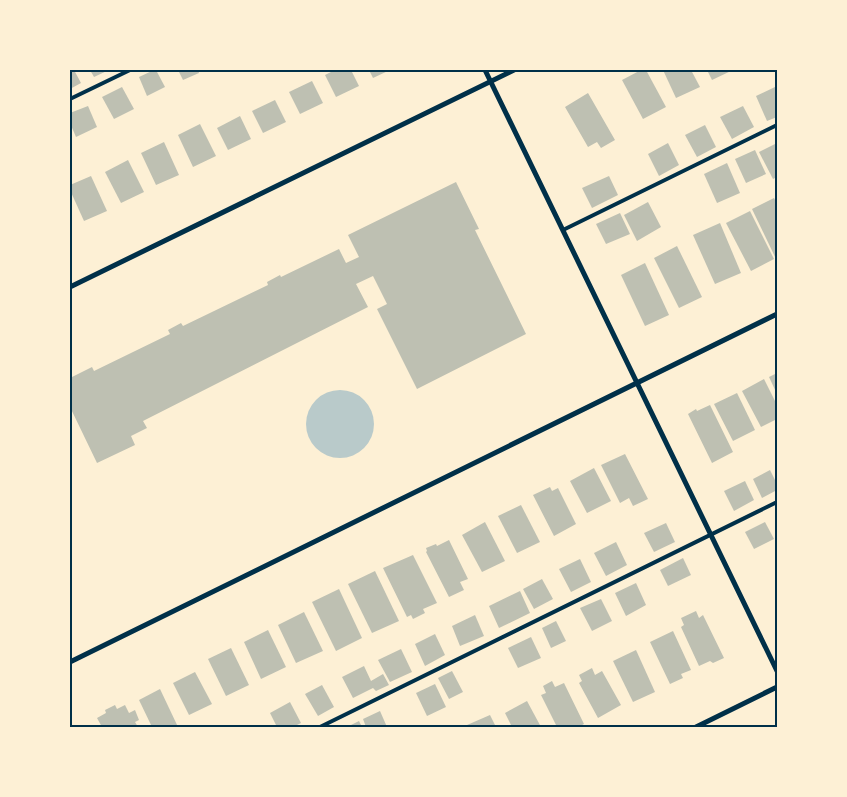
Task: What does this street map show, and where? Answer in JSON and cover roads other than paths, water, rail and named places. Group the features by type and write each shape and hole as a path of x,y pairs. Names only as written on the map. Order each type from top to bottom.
{"street":[{"path":"485,70 777,671"},
{"path":"70,287 514,70"},
{"path":"70,662 777,314"},
{"path":"696,727 777,687"}],"lane":[{"path":"70,100 130,70"},
{"path":"563,230 777,125"},
{"path":"320,727 777,502"}]}
